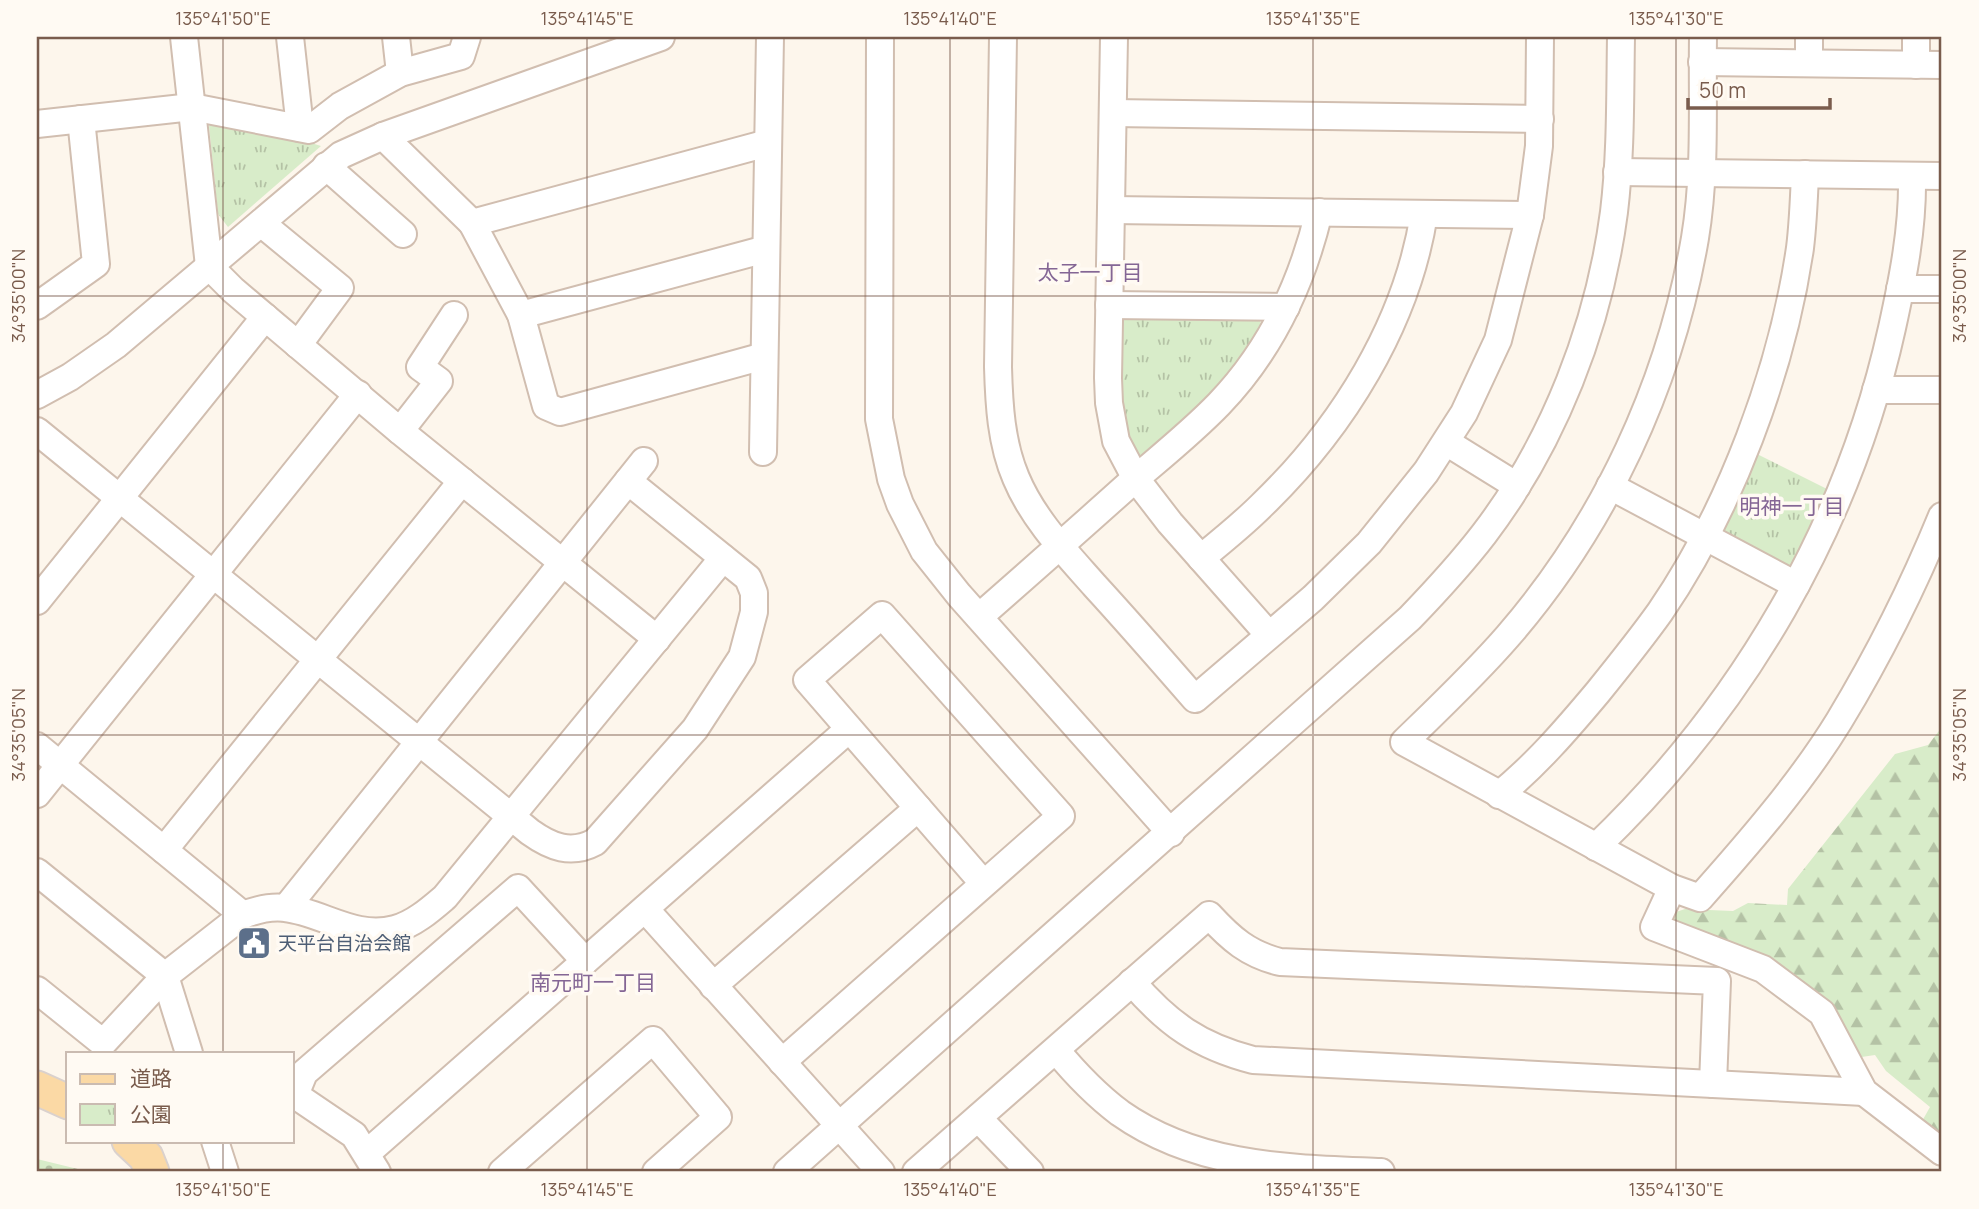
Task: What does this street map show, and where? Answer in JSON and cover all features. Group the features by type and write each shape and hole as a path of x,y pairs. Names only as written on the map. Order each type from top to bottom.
{"main road":[{"path":"37,1088 66,1101"},
{"path":"130,1142 146,1157 152,1172"}],"street":[{"path":"184,37 209,266 400,431 657,639"},
{"path":"290,37 300,128"},
{"path":"396,37 400,73"},
{"path":"37,124 192,107 309,130 340,106 400,73 461,56 467,37"},
{"path":"37,395 93,363 326,166 360,145 601,48 661,37"},
{"path":"763,452 769,37"},
{"path":"880,37 878,387 883,444 900,504 914,534 936,566 1171,833"},
{"path":"1003,37 999,399 1008,455 1027,499 1060,546 1195,699 1313,598 1368,543 1396,511 1447,442 1482,379 1498,340 1530,215 1537,172 1540,37"},
{"path":"1114,37 1108,378 1111,423 1116,441 1136,479 1269,635"},
{"path":"788,1172 1410,618 1451,575 1485,532 1517,486 1554,416 1585,338 1608,250 1618,172 1621,37"},
{"path":"1809,63 1810,37"},
{"path":"1916,37 1916,65"},
{"path":"1942,65 1809,63 1702,49 1700,173 1695,237 1671,342 1650,403 1610,486 1567,557 1510,634 1454,695 1404,741 1672,888 1700,898 1750,840 1838,723 1890,632 1942,516"},
{"path":"1113,113 1539,119"},
{"path":"37,306 96,264 81,119"},
{"path":"383,136 472,223 521,315 547,406 560,412 764,356"},
{"path":"472,223 768,143"},
{"path":"326,166 403,234"},
{"path":"1618,172 1942,176"},
{"path":"1499,795 1547,751 1634,648 1661,610 1703,536 1744,450 1774,361 1800,247 1805,174"},
{"path":"1596,847 1651,792 1713,719 1758,652 1840,498 1876,390 1900,289 1911,222 1912,176"},
{"path":"1111,210 1530,215"},
{"path":"979,617 1221,402 1255,360 1286,307 1303,268 1319,212"},
{"path":"1201,558 1263,504 1289,476 1353,394 1387,335 1401,302 1420,241 1424,214"},
{"path":"261,223 340,288 298,345"},
{"path":"521,315 766,249"},
{"path":"1900,289 1942,289"},
{"path":"1109,305 1286,307"},
{"path":"400,431 439,381 420,367 454,315"},
{"path":"37,601 265,317"},
{"path":"1876,390 1942,390"},
{"path":"37,793 358,394"},
{"path":"37,431 419,741 511,817 547,844 564,849 582,849 595,842 695,729 742,657 754,612 754,593 748,578 723,558 636,471 419,741 286,908"},
{"path":"1447,442 1517,486"},
{"path":"164,850 462,481"},
{"path":"1610,486 1796,585"},
{"path":"37,989 103,1044 165,976 243,915 286,908 334,924 366,931 395,929 424,914 445,897 723,558"},
{"path":"782,1062 984,884 1060,817 882,615 807,680 984,884"},
{"path":"585,961 518,888 303,1073 295,1095 354,1135 372,1162 585,961 849,729"},
{"path":"37,746 243,915"},
{"path":"713,986 918,808"},
{"path":"37,872 165,976 189,1052"},
{"path":"1672,888 1654,927 1763,969 1822,1013 1864,1091 1942,1152"},
{"path":"645,909 881,1172"},
{"path":"916,1172 1209,915 1231,939 1245,949 1260,957 1280,962 1717,981 1713,1084"},
{"path":"1132,982 1161,1014 1180,1030 1227,1054 1253,1060 1864,1091"},
{"path":"502,1172 653,1040 718,1116 656,1172"},
{"path":"1056,1050 1093,1091 1121,1113 1149,1130 1186,1146 1226,1160 1250,1164 1381,1172"},
{"path":"978,1118 1030,1172"},
{"path":"215,1142 225,1172"}],"green space":[{"path":"224,116 321,146 228,227 218,214 209,126"},
{"path":"1130,312 1258,314 1263,331 1243,362 1145,460 1129,456 1120,424 1117,321"},
{"path":"1753,452 1831,491 1797,566 1780,568 1720,538"},
{"path":"1942,727 1942,1138 1921,1123 1930,1107 1886,1071 1875,1055 1855,1058 1822,1001 1675,925 1670,914 1685,909 1733,911 1748,903 1787,905 1788,889 1895,754 1928,745"},
{"path":"37,1159 90,1172 37,1172"}],"place":[{"name":"天平台自治会館","path":"254,943"}],"district":[{"name":"太子一丁目","path":"1090,272"},
{"name":"明神一丁目","path":"1792,506"},
{"name":"南元町一丁目","path":"593,982"}]}
